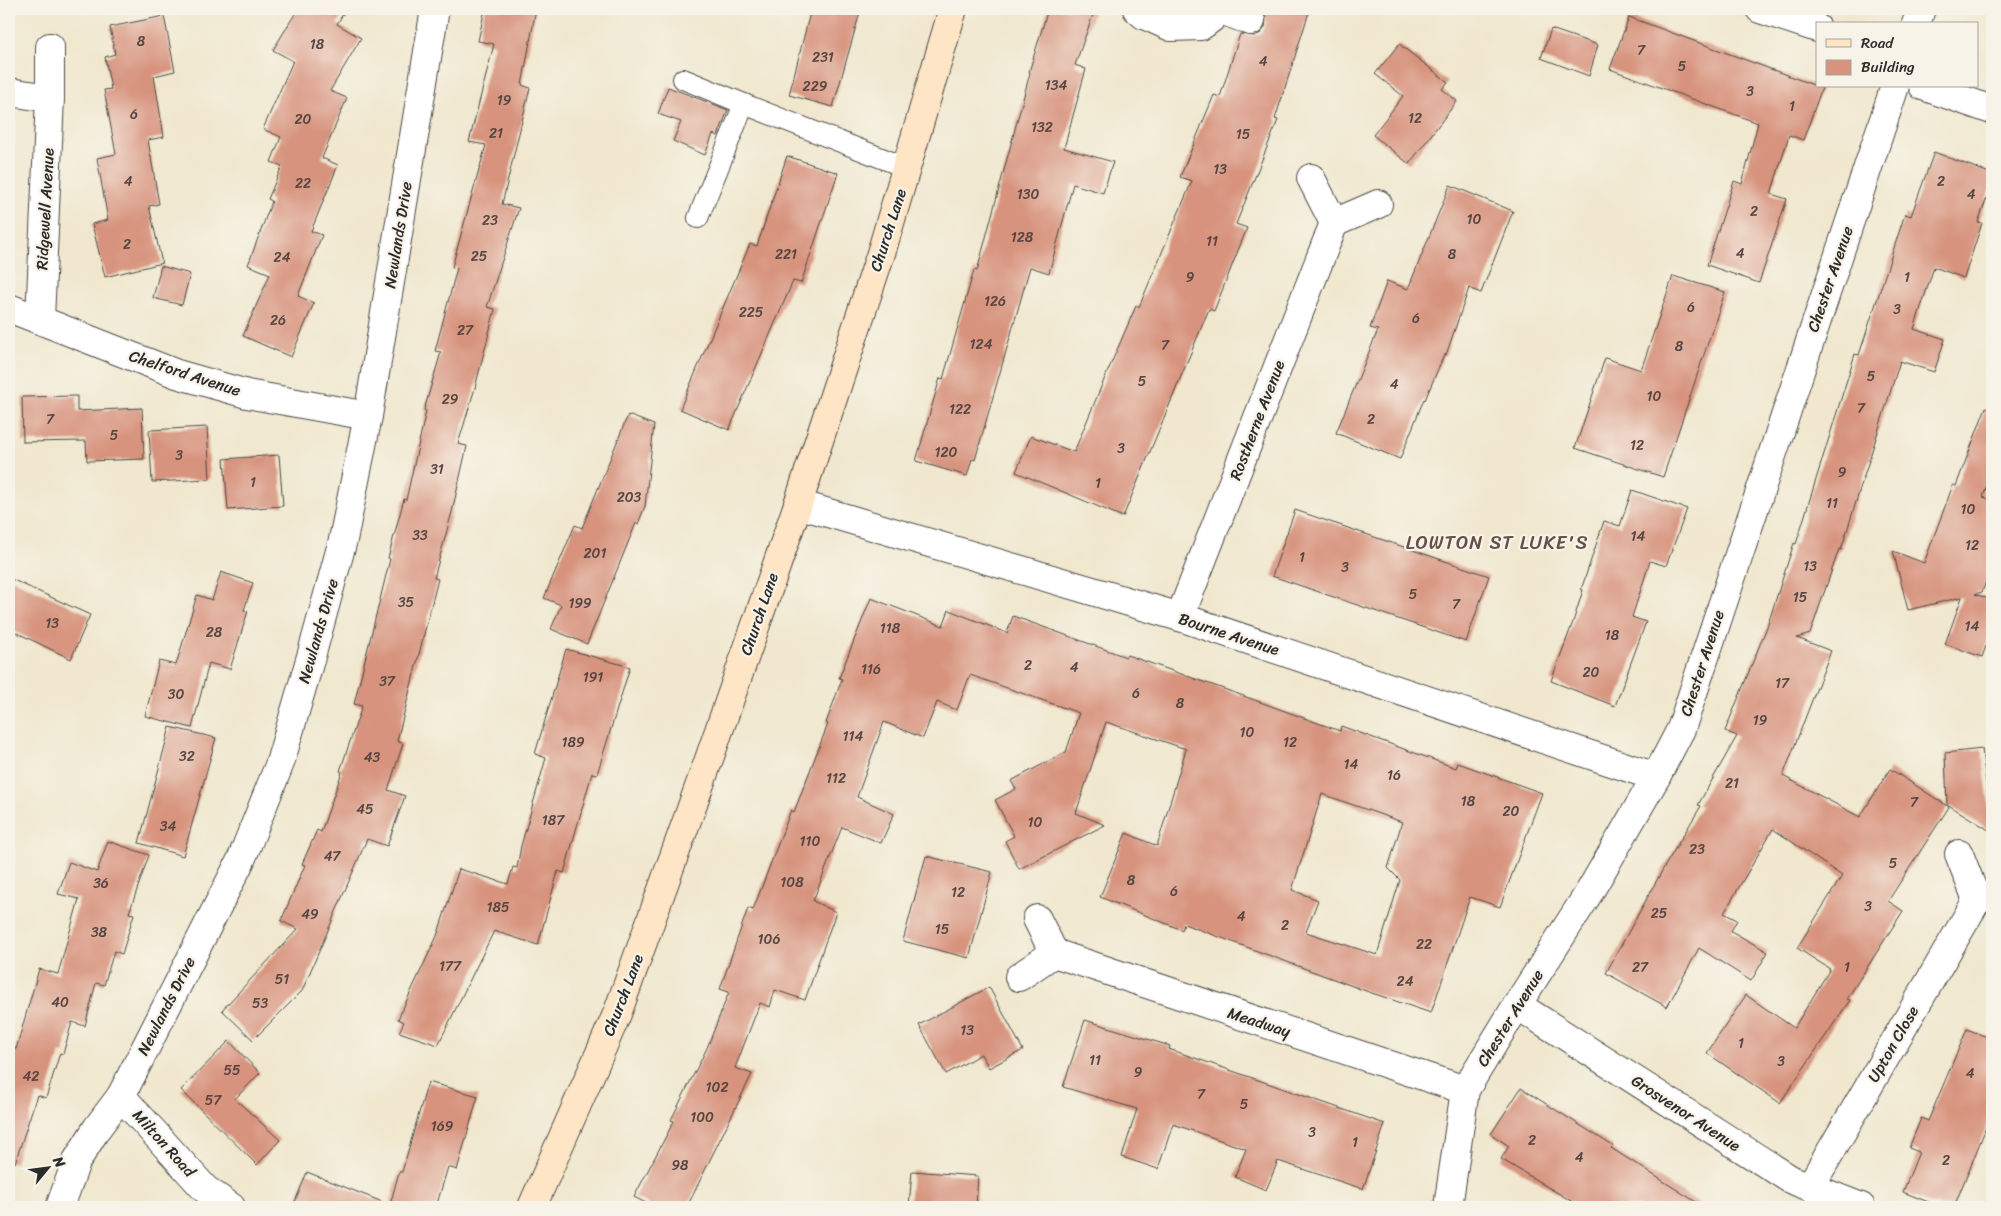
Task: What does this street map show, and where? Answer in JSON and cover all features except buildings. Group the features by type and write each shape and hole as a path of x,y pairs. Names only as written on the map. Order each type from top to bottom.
{"main road":[{"name":"Church Lane","path":"532,1207 617,1014 798,504 907,168 953,9"}],"street":[{"name":"Newlands Drive","path":"60,1207 76,1162 97,1128 121,1096 241,860 280,763 343,540 368,416 435,9"},
{"path":"1137,9 1144,15 1171,27 1201,26 1212,18 1216,9 1251,21"},
{"path":"1760,9 1816,28"},
{"path":"1917,22 1921,9"},
{"name":"Ridgewell Avenue","path":"40,320 50,98 50,46"},
{"name":"Chester Avenue","path":"1448,1207 1465,1090 1590,891 1656,777 1681,729 1894,88"},
{"path":"1930,88 1992,110"},
{"path":"9,92 50,98"},
{"path":"1311,178 1334,223 1378,204"},
{"name":"Rostherne Avenue","path":"1180,617 1334,223"},
{"name":"Chelford Avenue","path":"9,308 177,374 247,394 368,416"},
{"name":"Bourne Avenue","path":"798,504 1180,617 1656,777"},
{"path":"1959,854 1984,897"},
{"name":"Upton Close","path":"1810,1187 1984,897"},
{"path":"1019,977 1054,954 1037,919"},
{"name":"Meadway","path":"1054,954 1465,1090"},
{"name":"Grosvenor Avenue","path":"1517,1005 1790,1179 1861,1207"},
{"name":"Milton Road","path":"121,1096 205,1189 230,1207"}],"lane":[{"path":"683,79 907,168"},
{"path":"698,218 744,104"}],"district":[{"name":"LOWTON ST LUKE'S","path":"1497,542"}]}
